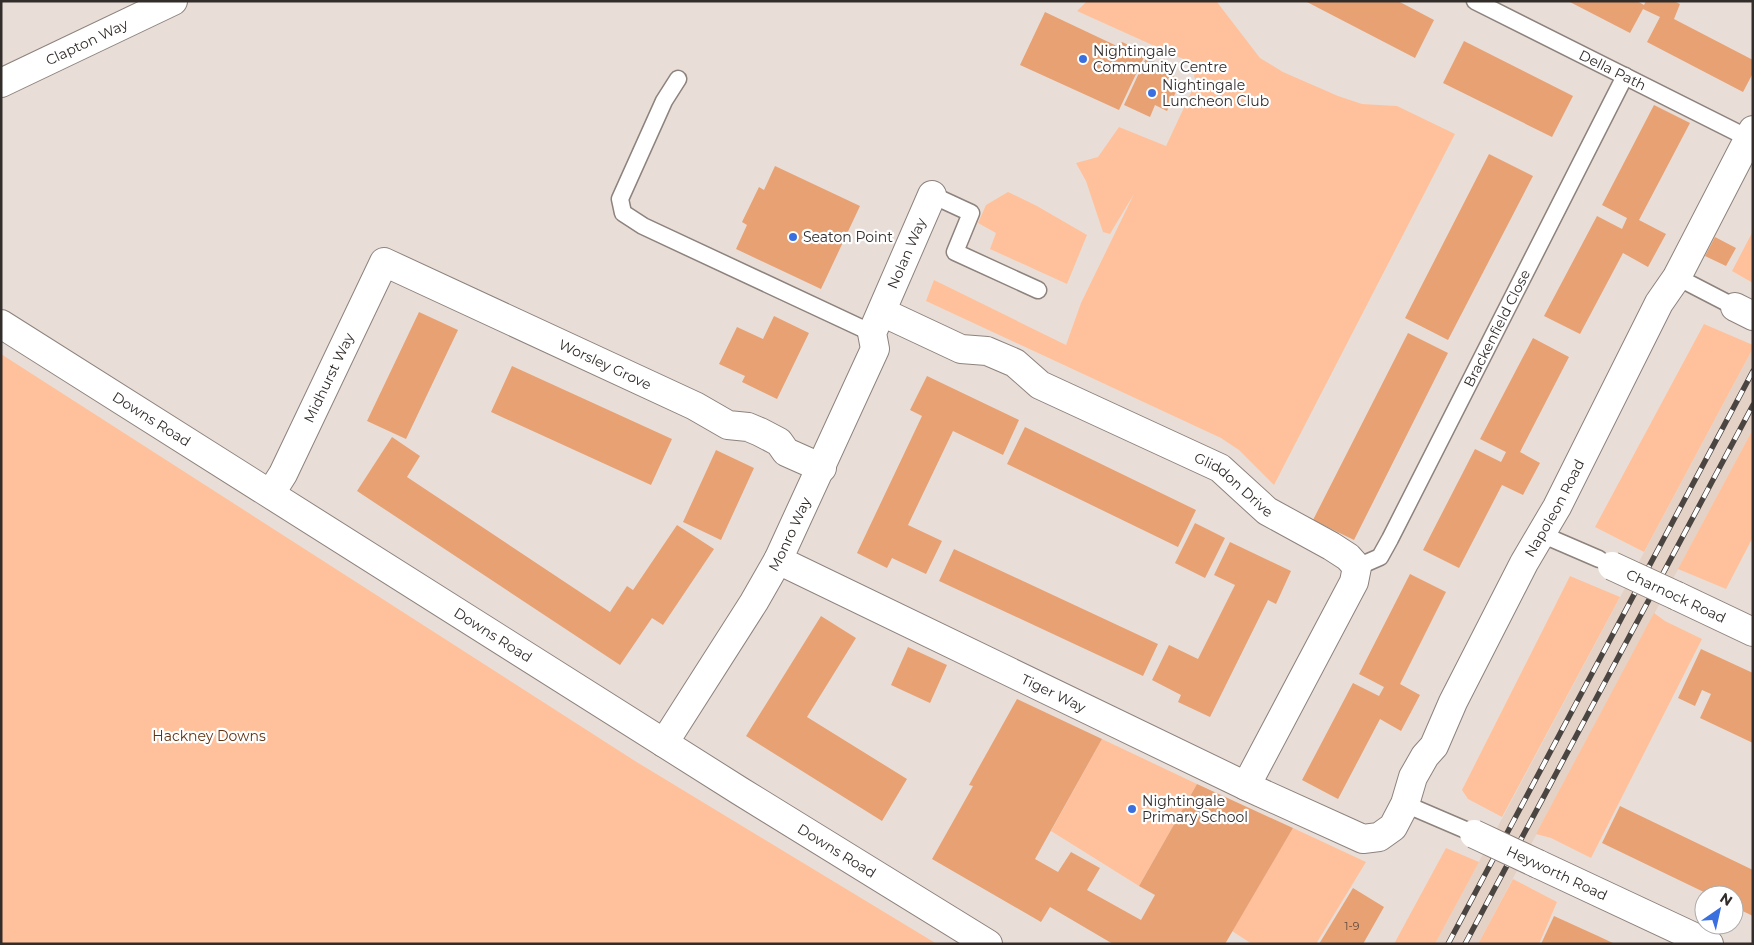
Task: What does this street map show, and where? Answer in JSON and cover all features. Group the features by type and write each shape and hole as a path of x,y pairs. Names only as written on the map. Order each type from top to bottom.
{"street":[{"name":"Clapton Way","path":"1,83 173,1"},
{"name":"Napoleon Road","path":"1332,825 1363,839 1372,839 1385,834 1393,827 1405,804 1413,777 1425,756 1434,746 1453,702 1612,398 1659,303 1677,277 1751,134"},
{"name":"Nolan Way","path":"877,323 932,195"},
{"name":"Worsley Grove","path":"384,262 695,406 728,425 748,427 760,432 779,442 786,452 822,468"},
{"name":"Midhurst Way","path":"271,493 283,474 384,262"},
{"name":"Gliddon Drive","path":"877,323 961,349 986,351 1015,363 1040,385 1220,468 1267,510 1337,550 1348,557 1357,567"},
{"name":"Monro Way","path":"664,743 754,602 778,560 876,349 877,323"},
{"name":"Downs Road","path":"1,324 664,743 988,944"},
{"name":"Tiger Way","path":"778,560 1246,786 1332,825"},
{"name":"Charnock Road","path":"1605,563 1753,632"},
{"path":"1246,786 1350,590 1357,567"},
{"name":"Heyworth Road","path":"1471,832 1708,944"}],"lane":[{"name":"Della Path","path":"1475,1 1493,5 1625,76 1751,134"},
{"name":"Brackenfield Close","path":"1357,567 1380,557 1384,551 1625,76"},
{"path":"678,79 664,101 620,199 623,213 643,226 877,323"},
{"path":"932,195 971,213 955,252 1038,290"},
{"path":"1677,277 1744,311"},
{"path":"1541,534 1605,563"},
{"name":"Heyworth Road","path":"1405,804 1471,832"}],"shaded area":[{"path":"1753,348 1753,429 1478,944 1435,944"}],"green space":[{"path":"1087,1 1217,2 1260,58 1283,72 1338,96 1362,104 1397,106 1455,134 1274,485 1239,450 1221,438 926,301 934,280 1066,345 1081,303 1134,194 1110,234 1103,232 1086,181 1076,163 1098,157 1119,127 1166,146 1196,82 1190,62 1077,11"},
{"path":"1008,192 1037,206 1087,235 1067,284 990,249 996,233 978,223 986,205"},
{"path":"1753,231 1753,283 1732,271"},
{"path":"1704,324 1753,345 1753,348 1644,552 1595,527"},
{"name":"Hackney Downs","path":"1,354 635,761 937,944 1,944"},
{"path":"1753,429 1753,537 1726,589 1678,569"},
{"path":"1570,576 1620,597 1502,817 1468,799 1462,790"},
{"path":"1654,613 1665,621 1702,639 1591,858 1551,838 1536,834"},
{"path":"1102,739 1197,784 1139,886 1051,831"},
{"path":"1293,828 1366,862 1316,944 1252,944 1232,931"},
{"path":"1446,848 1479,862 1435,944 1394,944"},
{"path":"1513,879 1557,902 1539,944 1478,944"}],"building":[{"path":"1305,1 1398,1 1434,20 1415,58"},
{"path":"1568,1 1637,1 1644,5 1646,1 1674,1 1680,4 1674,19 1753,60 1753,73 1743,92 1647,42 1660,17 1643,9 1630,33"},
{"name":"Nightingale Community Centre","path":"1045,12 1119,47 1122,42 1146,53 1119,110 1020,65"},
{"path":"1464,41 1573,96 1552,137 1443,83"},
{"name":"Nightingale Community Centre","path":"1146,58 1175,71 1173,78 1181,81 1167,111 1155,105 1150,117 1124,105"},
{"path":"1654,105 1690,123 1639,220 1666,234 1648,267 1623,253 1580,334 1544,316 1597,216 1622,229 1627,218 1602,205"},
{"path":"1489,154 1533,176 1448,340 1405,318"},
{"name":"Seaton Point","path":"775,166 860,206 821,289 736,249 747,225 742,222 759,187 764,190"},
{"path":"1715,237 1736,248 1726,266 1705,256"},
{"path":"419,312 458,330 406,439 367,421"},
{"path":"774,316 809,333 777,399 742,382 745,376 719,364 737,327 763,339"},
{"path":"1408,333 1448,353 1354,540 1313,520"},
{"path":"1533,338 1569,357 1520,452 1540,463 1523,495 1502,485 1459,568 1423,550 1475,449 1501,462 1506,452 1480,439"},
{"path":"512,366 672,439 651,485 491,412"},
{"path":"927,376 1019,420 1003,455 953,431 908,525 942,541 926,574 892,558 887,568 857,553 922,416 910,410"},
{"path":"1025,427 1196,510 1178,547 1007,464"},
{"path":"392,437 420,456 407,477 610,612 627,586 633,590 677,525 714,549 663,625 652,618 620,665 357,491"},
{"path":"716,450 754,468 721,540 683,522"},
{"path":"1195,523 1225,538 1205,578 1175,563"},
{"path":"1230,542 1291,571 1276,604 1268,600 1210,717 1178,702 1181,695 1152,680 1169,645 1198,659 1235,585 1214,575"},
{"path":"954,549 1158,644 1143,676 939,581"},
{"path":"1410,574 1446,592 1400,684 1420,695 1401,731 1380,719 1338,799 1302,780 1353,683 1379,696 1384,687 1359,674"},
{"path":"821,616 856,638 807,717 907,779 882,821 746,736"},
{"path":"908,647 947,665 930,703 891,685"},
{"path":"1701,649 1753,673 1753,743 1700,718 1711,694 1702,690 1695,706 1678,698"},
{"path":"1017,699 1102,739 1035,859 1058,872 1071,852 1100,868 1087,890 1141,920 1155,895 1139,886 1197,784 1293,828 1225,944 1113,944 1050,907 1041,922 932,859 973,786 969,785"},
{"path":"1620,806 1753,870 1753,916 1744,912 1744,885 1694,885 1694,887 1602,843"},
{"path":"1353,888 1384,907 1363,944 1319,944"},
{"path":"1554,916 1598,936 1615,944 1541,944"}],"railway":[{"path":"1448,944 1753,371"},
{"path":"1465,944 1753,405"}],"place":[{"name":"Nightingale Community Centre","path":"1083,59"},
{"name":"Nightingale Luncheon Club","path":"1152,93"},
{"name":"Seaton Point","path":"793,237"},
{"name":"Nightingale Primary School","path":"1132,809"}]}
